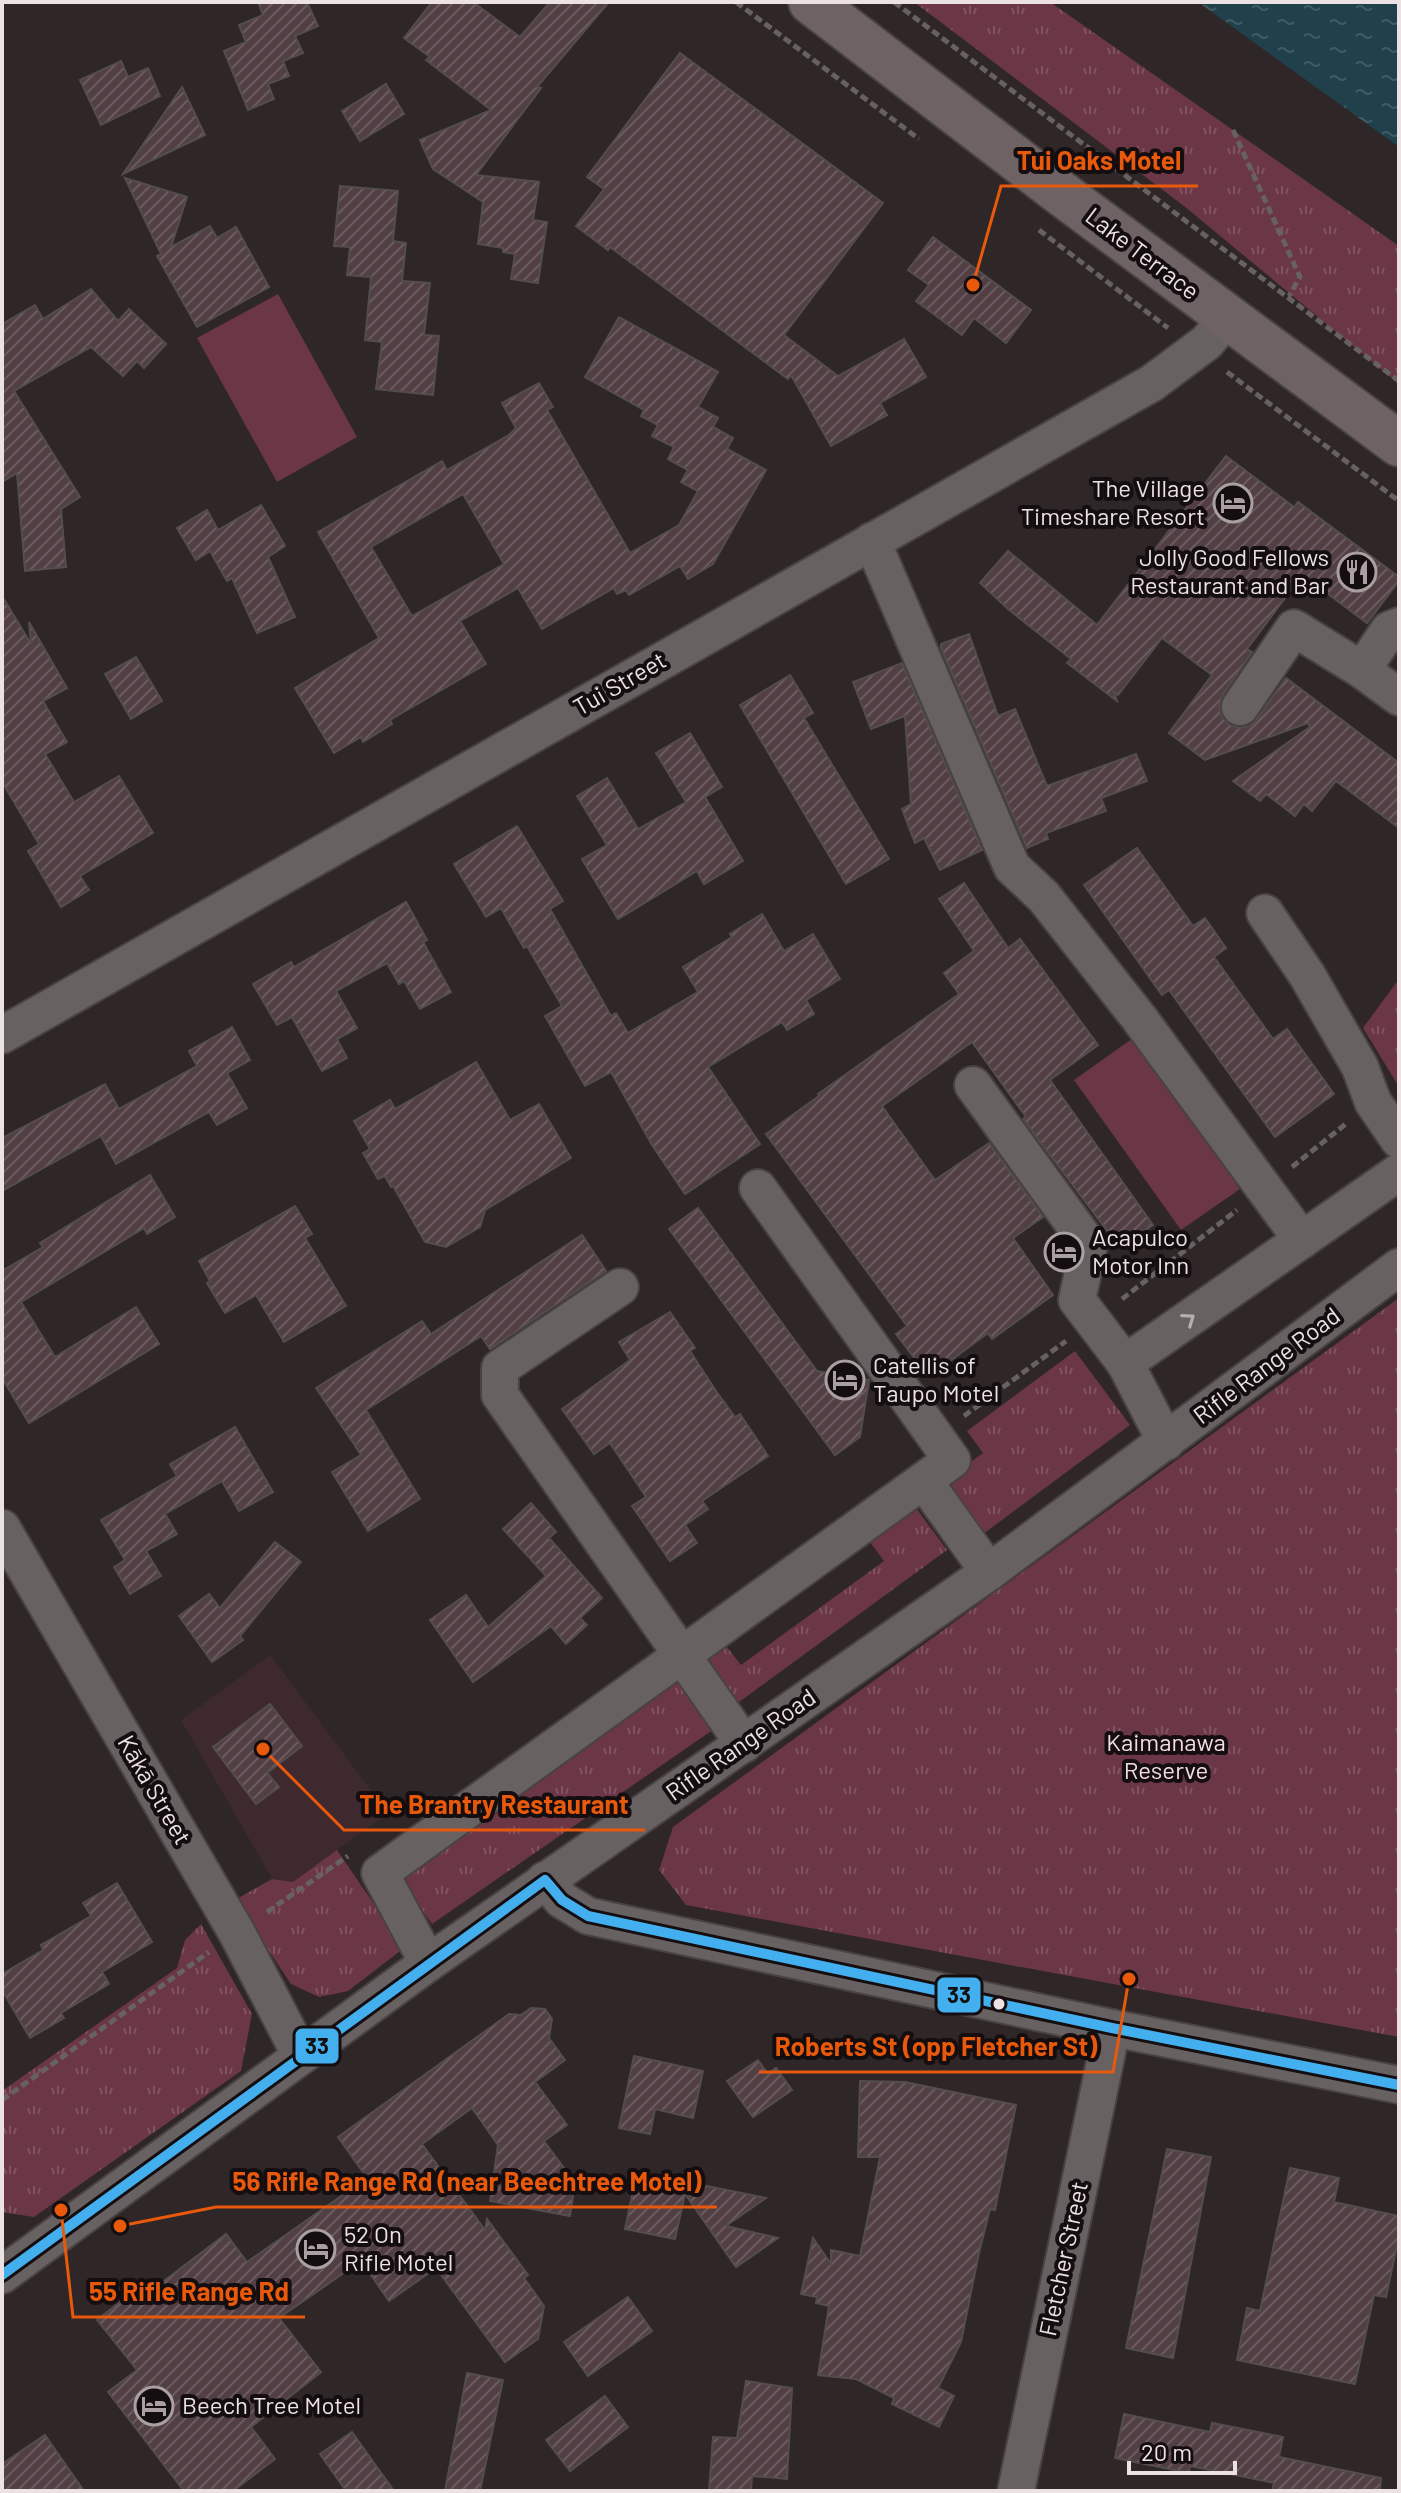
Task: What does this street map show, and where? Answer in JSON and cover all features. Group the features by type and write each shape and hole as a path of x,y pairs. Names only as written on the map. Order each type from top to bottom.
{"main road":[{"name":"Lake Terrace","path":"811,2 1227,318 1399,444"}],"street":[{"name":"Tui Street","path":"2,1035 1152,383 1207,342 1227,318"},
{"path":"872,541 1012,867 1044,897 1139,1018 1302,1240"},
{"path":"1362,670 1389,630 1399,626"},
{"path":"1240,707 1294,628 1399,697"},
{"path":"1265,913 1307,975 1360,1067 1373,1102 1399,1140"},
{"path":"973,1085 1089,1245 1077,1300 1125,1363 1166,1442"},
{"path":"1125,1363 1399,1172"},
{"path":"428,1963 380,1873 952,1460 758,1188"},
{"name":"Rifle Range Road","path":"2,2275 428,1963 989,1572 1399,1267"},
{"path":"620,1287 500,1368 500,1395 744,1744"},
{"path":"924,1481 989,1572"},
{"name":"Kākā Street","path":"2,1528 237,1933 301,2056"},
{"path":"545,1880 562,1900 588,1916 1112,2028 1399,2085"},
{"name":"Fletcher Street","path":"1016,2491 1112,2028"}],"path":[{"path":"894,2 1399,381"},
{"path":"1233,130 1300,277 1288,296"}],"shaded area":[{"path":"270,1655 388,1813 293,1882 272,1879 181,1720"}],"green space":[{"path":"914,2 1050,2 1399,246 1399,384 1184,206"},
{"path":"278,294 357,437 277,482 197,338"},
{"path":"1399,979 1399,1087 1363,1028"},
{"path":"1133,1038 1240,1189 1181,1230 1074,1080"},
{"name":"Kaimanawa Reserve","path":"1399,1298 1399,2037 686,1905 659,1870 673,1827"},
{"path":"1075,1351 1130,1425 979,1537 939,1485 983,1453 967,1431"},
{"path":"913,1504 947,1550 735,1705 701,1659 723,1642 741,1665 884,1561 867,1538"},
{"path":"681,1676 717,1727 432,1924 396,1873"},
{"path":"337,1850 404,1948 348,1991 319,1997 291,1984 235,1900 272,1879 293,1882"},
{"path":"201,1924 252,2014 241,2071 34,2217 2,2212 2,2091 177,1968 185,1940"}],"water":[{"path":"1198,2 1399,2 1399,147"}],"building":[{"path":"258,2 307,2 318,26 295,36 303,53 283,61 289,76 268,84 274,99 248,110 224,51 246,42 239,25 263,15"},
{"path":"432,2 473,2 520,37 550,2 609,2 537,87 541,88 476,175 539,182 533,220 547,222 538,283 511,279 515,254 503,252 503,248 478,244 483,202 433,169 420,140 491,110 426,60 430,57 404,38"},
{"path":"680,53 883,203 784,335 838,376 904,339 926,377 880,403 887,415 831,446 791,375 788,379 610,247 608,250 576,226 604,189 587,177"},
{"path":"121,61 128,77 148,68 160,96 101,125 80,80"},
{"path":"386,84 404,114 360,141 342,111"},
{"path":"182,87 205,135 123,174"},
{"path":"125,178 187,197 171,247 210,226 217,238 236,227 269,287 197,327 157,256 161,254"},
{"path":"340,186 398,191 393,241 406,243 402,281 430,283 424,335 439,336 433,395 376,389 382,342 365,340 371,277 347,275 350,247 334,246"},
{"path":"933,237 1031,310 1006,343 974,318 962,335 916,301 929,285 908,270"},
{"path":"91,289 118,321 129,309 166,344 144,368 137,361 123,376 91,347 14,391 80,497 61,509 66,567 25,571 17,473 2,482 2,324 35,305 43,319"},
{"path":"619,317 718,372 698,407 718,418 713,427 733,438 727,449 766,470 713,564 688,579 680,566 629,595 626,590 617,594 614,588 542,629 518,588 460,621 486,664 390,720 392,724 363,742 361,737 334,753 295,688 379,638 318,532 442,461 447,470 509,435 516,428 502,403 539,383 553,407 547,410 630,553 679,525 698,491 681,482 688,470 668,459 674,447 652,436 658,425 641,416 644,410 585,377","holes":["463,494 504,564 412,616 371,547"]},
{"path":"1226,456 1294,507 1298,502 1399,577 1399,581 1367,623 1316,585 1307,596 1294,586 1247,649 1252,652 1222,696 1219,706 1221,715 1229,725 1239,728 1250,726 1286,678 1399,763 1399,828 1336,781 1312,811 1304,804 1295,816 1266,794 1260,801 1233,781 1310,727 1308,723 1205,760 1169,733 1212,675 1162,638 1118,695 1114,692 1117,701 1067,663 1071,659 980,583 1008,551 1097,625"},
{"path":"261,505 285,546 268,557 295,617 257,633 232,578 227,581 210,551 196,560 177,528 207,510 218,530"},
{"path":"2,596 31,644 29,622 67,688 43,701 67,742 45,754 74,802 119,776 153,833 80,876 89,890 61,907 28,851 39,844 2,782"},
{"path":"969,634 998,716 1015,709 1047,786 1136,754 1147,781 1101,798 1106,811 1046,833 1048,839 1027,848 941,648 941,644"},
{"path":"136,657 162,701 131,719 105,674"},
{"path":"902,663 982,850 940,870 924,838 915,843 902,809 911,804 905,716 871,729 853,682"},
{"path":"790,675 813,713 804,718 889,859 846,884 740,705"},
{"path":"690,733 722,787 705,797 743,861 704,884 697,871 618,919 582,859 607,845 577,796 607,778 638,829 686,802 656,753"},
{"path":"517,826 563,901 550,909 611,1016 616,1013 628,1033 698,992 683,967 762,914 784,951 813,934 840,979 806,1000 814,1014 787,1030 782,1022 708,1067 760,1144 685,1194 652,1145 611,1072 585,1086 545,1016 562,1006 527,946 524,948 501,908 486,917 454,864"},
{"path":"1137,848 1193,926 1205,918 1226,948 1214,957 1273,1039 1287,1029 1334,1094 1275,1137 1169,990 1162,995 1084,885"},
{"path":"964,883 1008,948 1020,939 1098,1045 1050,1080 1153,1225 1120,1248 1023,1119 1026,1117 972,1042 882,1106 935,1180 989,1143 1043,1217 1013,1238 1053,1295 992,1339 988,1333 939,1369 930,1356 918,1363 896,1334 907,1326 766,1134 959,994 944,973 974,951 939,899"},
{"path":"406,902 427,940 423,942 451,992 420,1009 404,981 399,984 387,963 336,991 357,1028 337,1039 347,1058 322,1071 292,1017 277,1025 253,984 291,962 294,967"},
{"path":"232,1027 250,1060 227,1073 247,1108 217,1125 209,1112 116,1164 101,1136 2,1191 2,1138 105,1084 119,1109 197,1066 189,1051"},
{"path":"476,1062 510,1120 539,1104 571,1158 485,1210 480,1227 446,1247 425,1242 393,1186 385,1176 378,1179 363,1153 370,1149 354,1121 390,1100 395,1109"},
{"path":"150,1175 175,1217 147,1234 144,1228 21,1302 55,1357 136,1307 159,1344 29,1423 2,1378 2,1271 43,1247 40,1243"},
{"path":"295,1206 312,1234 305,1238 346,1306 284,1342 256,1295 225,1313 207,1283 210,1281 199,1261"},
{"path":"698,1208 817,1371 869,1380 860,1437 835,1455 669,1229"},
{"path":"582,1235 606,1271 490,1349 481,1336 366,1410 420,1499 368,1531 332,1472 361,1455 355,1446 357,1443 354,1444 316,1388 422,1321 431,1334"},
{"path":"670,1312 695,1348 690,1351 716,1391 735,1417 740,1414 768,1456 702,1501 708,1509 685,1525 697,1543 670,1561 632,1506 646,1497 610,1443 594,1454 562,1409 630,1360 619,1342"},
{"path":"235,1427 273,1492 239,1511 222,1481 165,1514 177,1534 146,1551 161,1576 130,1594 114,1567 125,1560 101,1520 177,1476 170,1464"},
{"path":"531,1503 556,1532 549,1538 602,1598 580,1618 587,1625 566,1644 551,1626 473,1682 430,1620 466,1595 488,1627 546,1576 503,1529"},
{"path":"275,1542 301,1562 240,1636 243,1640 212,1662 179,1616 209,1594 220,1608"},
{"path":"270,1704 302,1746 267,1773 279,1787 256,1804 213,1747"},
{"path":"117,1883 152,1942 102,1972 109,1984 61,2013 64,2018 30,2038 2,1990 2,1974 43,1950 41,1945 91,1916 83,1903"},
{"path":"531,2008 545,2009 552,2019 549,2038 565,2060 535,2082 567,2125 544,2141 575,2183 570,2216 490,2201 498,2145 472,2108 422,2144 485,2230 487,2219 528,2275 524,2278 544,2306 538,2339 505,2362 436,2268 389,2301 361,2261 279,2318 321,2372 251,2427 275,2459 233,2491 184,2491 108,2392 137,2370 97,2320 142,2285 148,2293 226,2234 247,2262 367,2178 338,2137 509,2014 521,2015"},
{"path":"634,2056 703,2071 693,2118 655,2109 650,2134 619,2128"},
{"path":"758,2060 768,2074 776,2068 792,2090 753,2117 727,2081"},
{"path":"860,2081 905,2082 1016,2105 995,2210 990,2209 961,2342 938,2388 954,2396 939,2427 892,2404 894,2398 856,2379 818,2375 829,2306 816,2303 817,2297 801,2294 813,2238 831,2264 831,2250 860,2256 880,2157 858,2157"},
{"path":"1167,2149 1211,2157 1173,2358 1126,2348"},
{"path":"1290,2168 1339,2178 1334,2202 1399,2216 1399,2236 1386,2297 1374,2295 1355,2384 1237,2360 1247,2308 1260,2311"},
{"path":"637,2172 677,2180 689,2172 687,2182 766,2198 726,2226 778,2238 736,2267 685,2194 675,2239 625,2229"},
{"path":"628,2297 652,2331 588,2376 564,2342"},
{"path":"467,2373 503,2380 480,2491 445,2491"},
{"path":"746,2381 792,2388 787,2479 752,2476 751,2491 709,2491 713,2437 737,2438"},
{"path":"605,2396 628,2427 570,2471 546,2440"},
{"path":"1124,2414 1210,2432 1212,2423 1283,2437 1279,2457 1381,2478 1380,2491 1272,2491 1274,2483 1190,2466 1189,2473 1115,2458"},
{"path":"352,2432 394,2491 346,2491 320,2454"},
{"path":"45,2435 84,2491 2,2491 2,2464"}],"transit line":[{"name":"33","path":"2,2275 545,1880 562,1900 588,1916 1112,2028 1399,2085"}],"place":[{"name":"Tui Oaks Motel","path":"973,285"},
{"name":"The Village Timeshare Resort","path":"1233,503"},
{"name":"Jolly Good Fellows Restaurant and Bar","path":"1357,572"},
{"name":"Acapulco Motor Inn","path":"1064,1252"},
{"name":"Catellis of Taupo Motel","path":"845,1380"},
{"name":"The Brantry Restaurant","path":"263,1749"},
{"name":"Roberts St (opp Fletcher St)","path":"1129,1979"},
{"name":"55 Rifle Range Rd","path":"61,2210"},
{"name":"56 Rifle Range Rd (near Beechtree Motel)","path":"120,2226"},
{"name":"52 On Rifle Motel","path":"316,2249"},
{"name":"Beech Tree Motel","path":"154,2406"}]}
